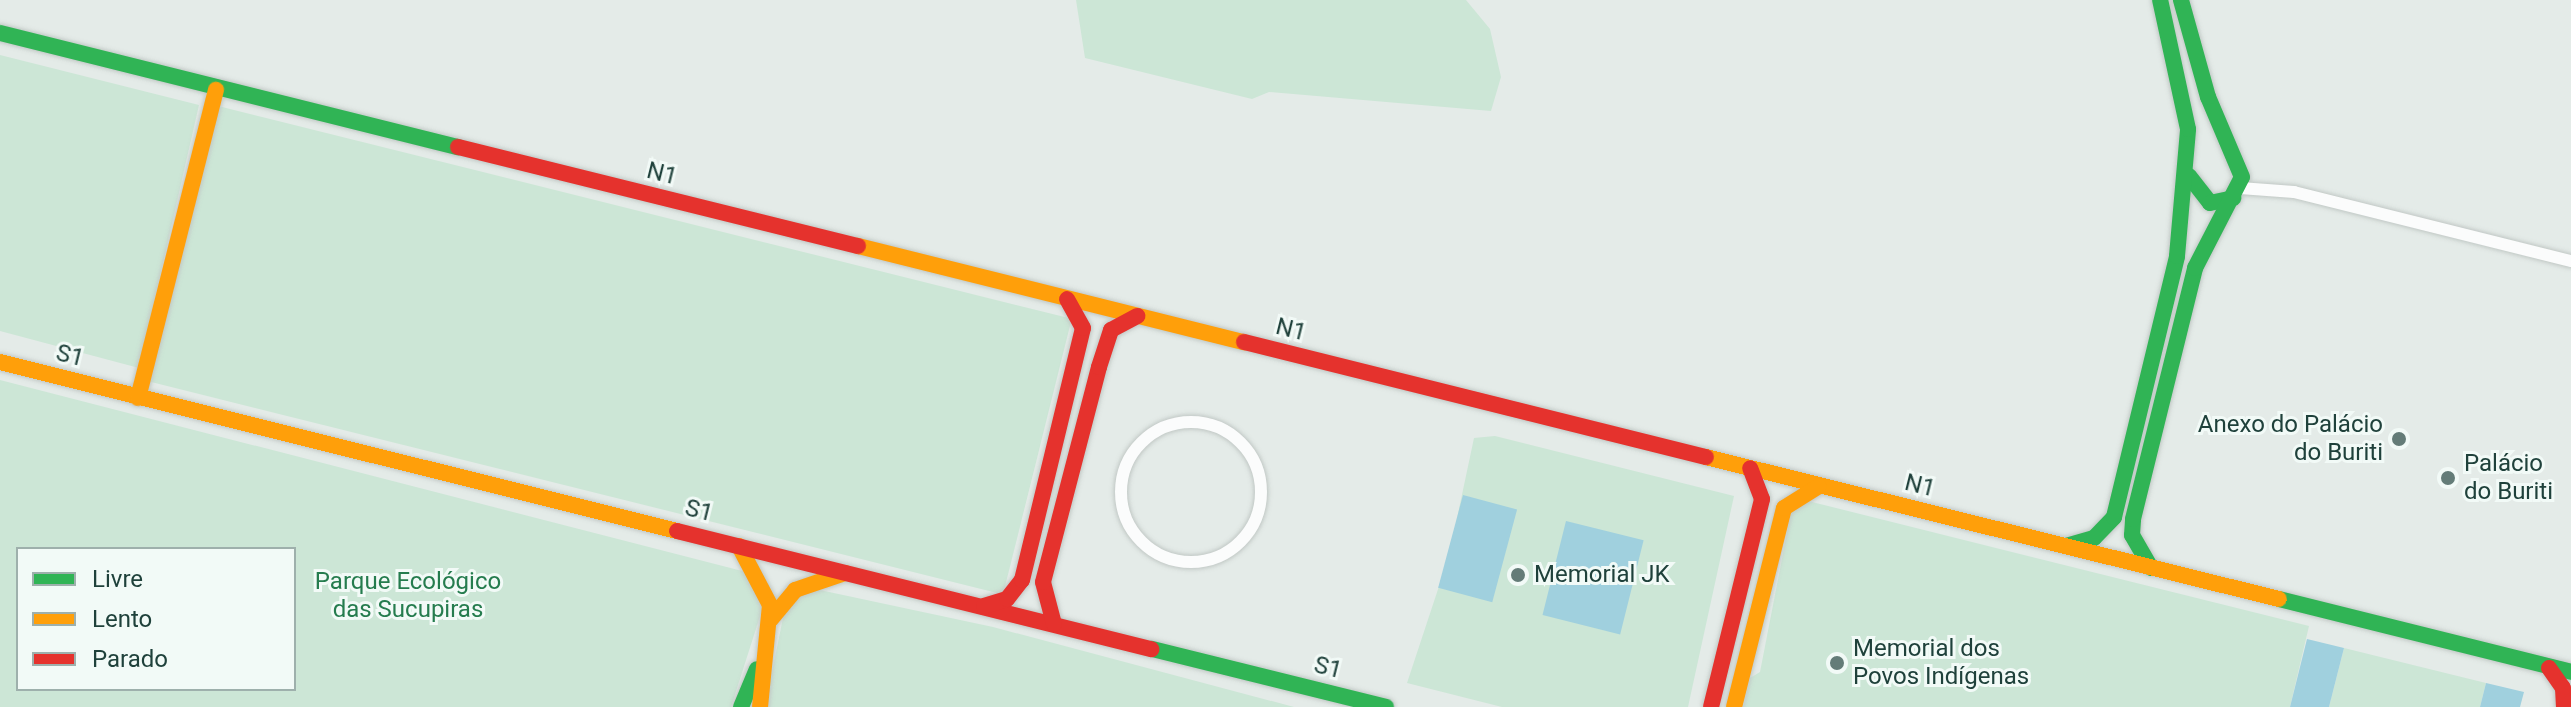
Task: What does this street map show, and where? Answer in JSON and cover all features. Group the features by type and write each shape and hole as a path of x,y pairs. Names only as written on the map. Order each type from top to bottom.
{"main road":[{"path":"2066,546 2094,538 2114,517 2189,176 2185,96 2160,0"},
{"path":"2151,568 2132,535 2133,519 2195,268 2209,231 2237,193 2240,159 2208,97 2181,0"},
{"name":"N1","path":"0,33 216,90 2571,672"},
{"path":"138,398 216,90"},
{"path":"2189,176 2210,203 2237,193"},
{"path":"983,606 1007,599 1022,580 1083,328 1067,299"},
{"path":"1054,624 1043,582 1099,367 1111,330 1137,316"},
{"name":"S1","path":"0,362 1386,707"},
{"path":"1711,707 1762,499 1750,468"},
{"path":"1734,707 1784,508 1796,494 1819,486"},
{"path":"739,546 764,581 771,619 760,707"},
{"path":"771,619 795,590 845,573"},
{"path":"741,707 766,649"},
{"path":"2549,668 2563,688 2564,707"}],"street":[{"path":"2237,193 2294,192 2571,261"},
{"path":"1183,422 1206,423 1242,443 1254,460 1261,485 1257,519 1231,551 1213,560 1168,560 1131,531 1120,485 1140,442 1183,422"}],"green space":[{"path":"1076,0 1466,0 1490,29 1501,77 1491,111 1269,92 1252,99 1085,58"},
{"path":"0,55 199,105 139,368 0,331"},
{"path":"214,105 1072,319 1003,594 145,381"},
{"name":"Parque Ecológico das Sucupiras","path":"0,380 750,573 760,581 762,610 731,707 0,707"},
{"path":"1495,436 1734,496 1688,707 1502,707 1407,683 1449,556 1474,438"},
{"path":"1804,500 2309,626 2290,707 1743,707 1750,678 1760,672 1792,507"},
{"path":"815,589 993,627 1294,707 765,707 786,603"},
{"path":"2344,648 2486,683 2480,707 2329,707"}],"water":[{"path":"1463,495 1517,509 1492,602 1438,588"},
{"path":"1566,521 1644,540 1620,634 1543,615"},
{"path":"2307,639 2344,648 2329,707 2290,707"},
{"path":"2486,683 2524,692 2520,707 2480,707"}],"traffic: fast":[{"path":"2066,546 2094,538 2114,517 2177,256 2188,129 2160,0"},
{"path":"2151,568 2132,535 2133,519 2195,268 2242,177 2208,97 2181,0"},
{"path":"0,33 458,147"},
{"path":"2189,176 2210,203 2233,198"},
{"path":"2279,599 2571,672"},
{"path":"1152,649 1386,707"},
{"path":"741,707 757,669"}],"traffic: slow":[{"path":"138,398 216,90"},
{"path":"858,246 1244,342"},
{"path":"0,362 677,531"},
{"path":"1706,457 2279,599"},
{"path":"1734,707 1784,508 1819,486"},
{"path":"739,546 770,605 760,707"},
{"path":"771,619 795,590 845,573"}],"traffic: jam":[{"path":"458,147 858,246"},
{"path":"984,606 1007,599 1022,580 1083,328 1067,299"},
{"path":"1054,624 1043,582 1099,367 1111,330 1137,316"},
{"path":"1244,342 1706,457"},
{"path":"1711,707 1762,499 1750,468"},
{"path":"677,531 1152,649"},
{"path":"2549,668 2563,688 2564,707"}],"place":[{"name":"Anexo do Palácio do Buriti","path":"2399,439"},
{"name":"Palácio do Buriti","path":"2448,478"},
{"name":"Memorial JK","path":"1518,575"},
{"name":"Memorial dos Povos Indígenas","path":"1837,663"}]}
